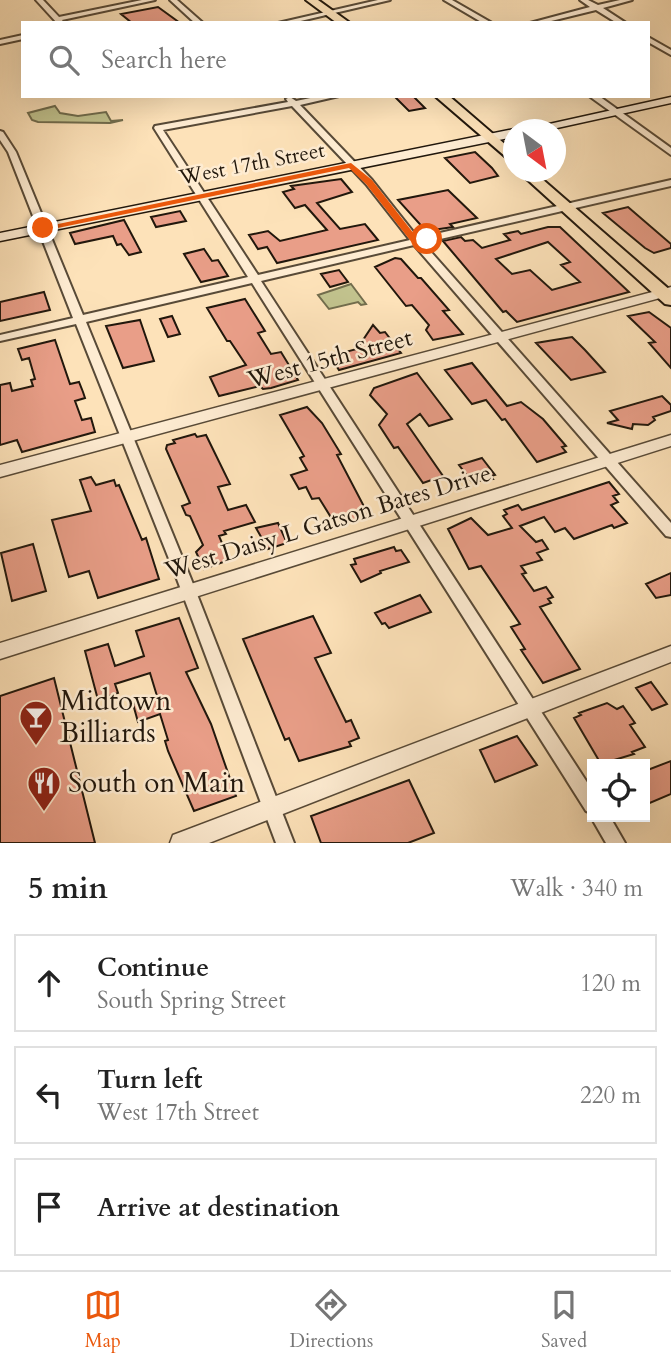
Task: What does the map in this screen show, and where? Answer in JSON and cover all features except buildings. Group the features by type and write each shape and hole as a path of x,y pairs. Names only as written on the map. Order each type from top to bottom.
{"main road":[{"path":"311,0 342,21"},
{"path":"443,98 503,151"},
{"path":"566,122 671,100"},
{"name":"West 17th Street","path":"0,237 503,135"},
{"path":"537,182 668,295"}],"street":[{"path":"39,0 59,21 152,0"},
{"path":"173,0 198,21"},
{"path":"290,21 387,0"},
{"path":"447,0 485,21"},
{"path":"583,0 620,21"},
{"path":"542,21 629,0"},
{"path":"0,42 21,37"},
{"path":"650,40 671,53"},
{"path":"312,98 290,100 158,128 587,797"},
{"path":"596,98 671,152"},
{"path":"290,100 369,182 416,242 671,532"},
{"path":"0,134 12,152 80,320 189,592 285,843"},
{"path":"0,338 671,183"},
{"name":"West 15th Street","path":"0,471 668,295"},
{"name":"West Daisy L Gatson Bates Drive","path":"0,651 671,440"},
{"path":"181,843 671,654"},
{"path":"603,822 616,843"}],"green space":[{"path":"55,106 60,113 78,116 106,112 111,121 123,120 110,123 38,122 32,120 28,113"},
{"path":"351,284 366,304 361,305 358,302 329,309 318,295"}],"place":[{"name":"Midtown Billiards","path":"36,747"},
{"name":"South on Main","path":"44,813"}],"route":[{"path":"43,228 351,165 369,182 416,242 427,239"}]}
